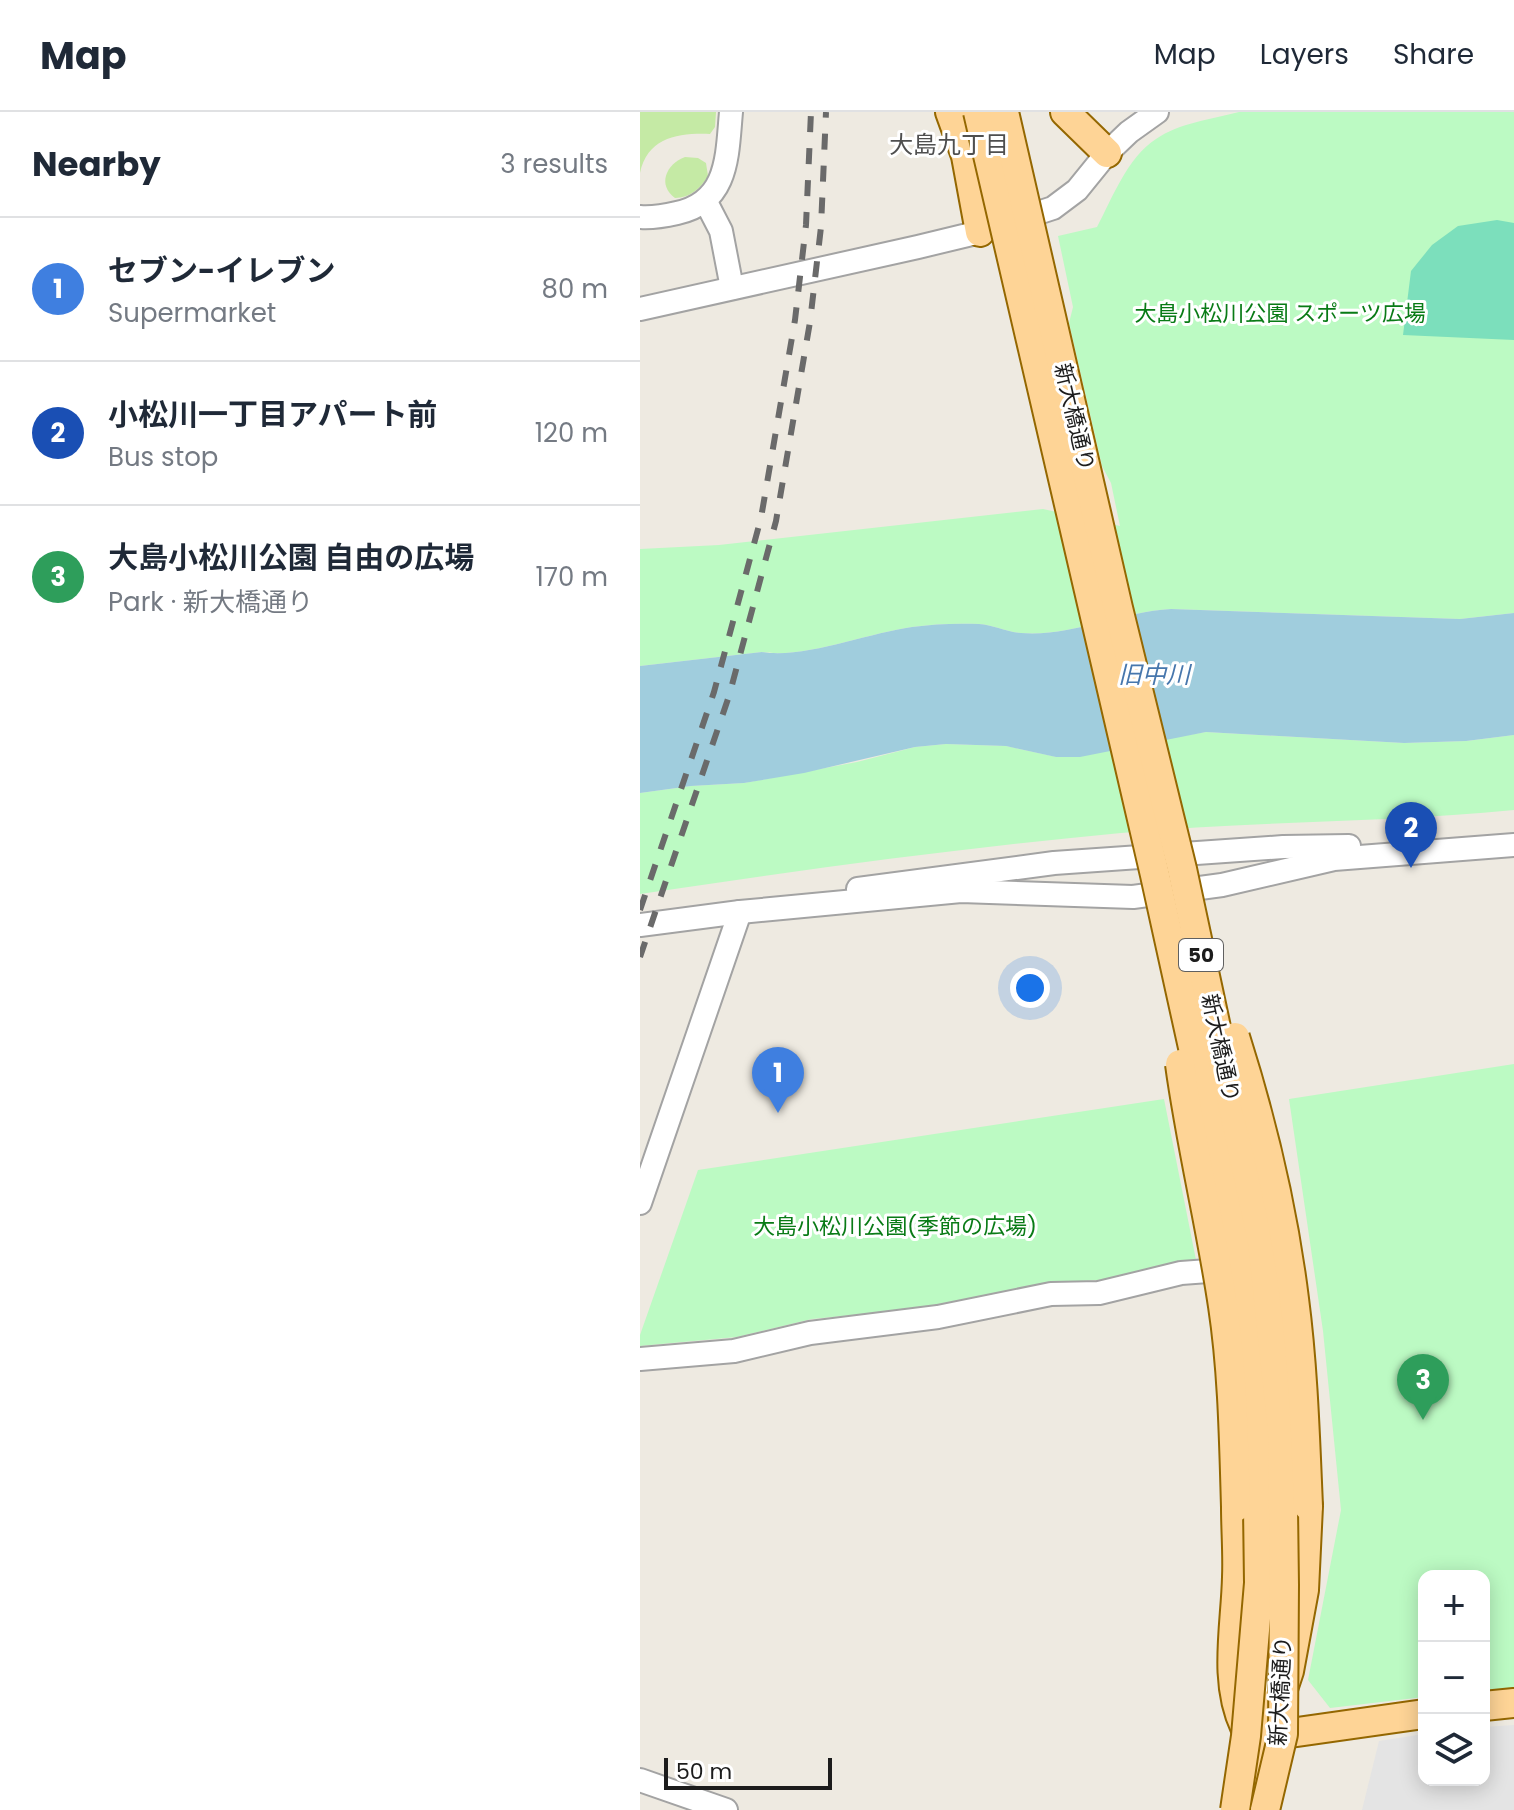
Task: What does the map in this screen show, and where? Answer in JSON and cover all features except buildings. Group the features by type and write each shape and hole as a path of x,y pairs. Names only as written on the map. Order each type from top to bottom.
{"main road":[{"path":"950,112 966,156 980,232"},
{"name":"新大橋通り","path":"978,112 1262,1242 1282,1432 1273,1727 1265,1810"},
{"name":"新大橋通り","path":"1004,112 1118,608 1237,1247 1251,1346 1257,1434 1259,1583 1246,1736 1235,1810"},
{"path":"1065,112 1107,153"},
{"path":"1168,872 1255,1100 1278,1201 1303,1394 1308,1506 1304,1590 1289,1671 1261,1760 1254,1810"},
{"path":"1168,872 1187,1114 1224,1308 1232,1395 1237,1575 1234,1682 1241,1719 1261,1760"},
{"path":"1490,1705 1514,1703"},
{"path":"1244,1810 1254,1753 1273,1727 1418,1715"}],"street":[{"path":"640,217 652,218 688,211 706,202 716,190 724,170 731,112"},
{"path":"640,309 980,232 1053,208 1077,190 1129,132 1157,112"},
{"path":"706,202 721,231 732,288"},
{"path":"640,925 961,891 1133,897 1222,885 1334,859 1514,845"},
{"path":"740,912 890,883 1098,860 1283,847 1470,849"},
{"path":"640,1203 740,912"},
{"path":"640,1359 734,1351 810,1333 938,1317 1051,1294 1099,1293 1181,1273 1222,1270 1247,1280 1253,1304 1266,1444 1273,1727"},
{"path":"640,1780 726,1810"}],"green space":[{"path":"640,112 716,112 715,127 710,134 676,136 657,145 644,161 640,173"},
{"name":"大島小松川公園 スポーツ広場","path":"1239,112 1514,112 1514,613 1460,619 1171,609 1040,633 1021,633 979,624 928,625 797,652 762,652 640,666 640,549 719,545 1043,509 1120,526 1111,483 1102,466 1069,323 1073,307 1058,236 1097,227 1129,167 1156,139 1185,125"},
{"path":"698,158 706,163 708,176 694,192 675,198 666,187 666,175 678,160"},
{"path":"1497,220 1514,223 1514,340 1403,335 1411,271 1432,245 1458,226"},
{"path":"1206,732 1404,743 1466,741 1514,735 1514,810 1121,833 880,860 640,894 640,793 744,783 857,762 915,747 946,744 1006,746 1057,757"},
{"path":"1514,1064 1514,1688 1490,1690 1490,1570 1418,1570 1418,1698 1330,1708 1308,1680 1341,1510 1323,1331 1289,1099"},
{"name":"大島小松川公園(季節の広場)","path":"1164,1099 1196,1260 1112,1279 1050,1283 906,1310 812,1319 737,1337 640,1346 640,1335 698,1170"}],"shaded area":[{"path":"1514,1725 1514,1810 1362,1810 1379,1741 1418,1735 1418,1786 1490,1786 1490,1727"}],"water":[{"name":"旧中川","path":"1171,609 1460,619 1514,613 1514,735 1466,741 1404,743 1206,732 1080,757 1056,757 1006,746 946,744 915,747 804,773 744,783 640,793 640,666 762,652 797,652 928,625 979,624 1021,633 1040,633"}],"railway":[{"path":"640,910 714,692 761,518 795,320 806,225 811,112"},
{"path":"640,957 729,696 776,521 810,322 821,227 826,112"}],"place":[{"name":"小松川一丁目アパート前","path":"1411,868"},
{"name":"セブン-イレブン","path":"778,1113"},
{"name":"大島小松川公園 自由の広場","path":"1423,1420"}],"district":[{"name":"大島九丁目","path":"949,145"}]}
